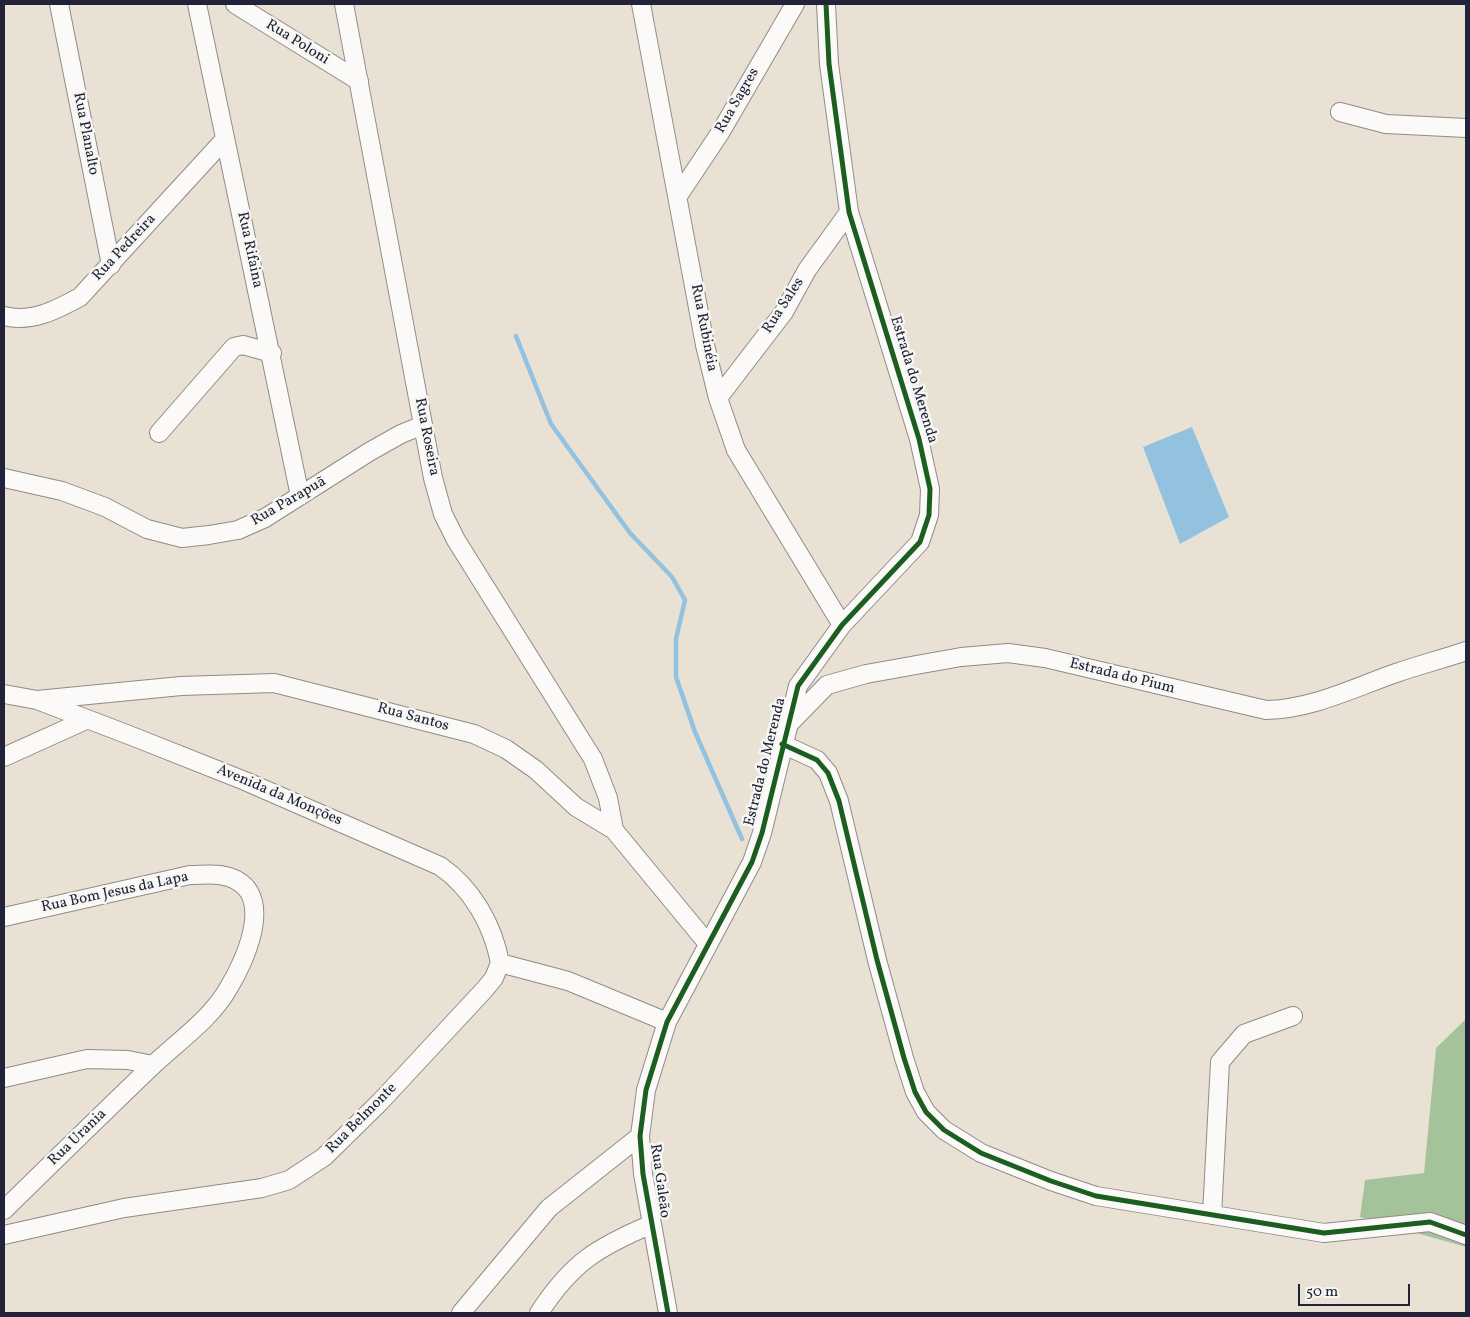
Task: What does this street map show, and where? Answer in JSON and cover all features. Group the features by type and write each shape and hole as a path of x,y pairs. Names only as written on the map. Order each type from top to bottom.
{"street":[{"name":"Rua Planalto","path":"59,4 111,265"},
{"name":"Rua Rifaina","path":"197,4 272,353 300,496"},
{"name":"Rua Poloni","path":"235,4 359,82"},
{"name":"Rua Roseira","path":"344,4 433,478 443,514 456,540 593,759 608,798 614,830"},
{"name":"Rua Rubinéia","path":"641,4 705,345 718,398 736,450 842,625"},
{"name":"Rua Sagres","path":"678,196 720,132 795,4"},
{"name":"Estrada do Merenda","path":"708,944 752,862 764,823 782,744 798,686 842,625 920,542 929,515 930,489 919,439 849,212 828,64 826,4"},
{"path":"1340,112 1386,124 1466,128"},
{"name":"Rua Pedreira","path":"4,316 15,319 37,316 54,311 80,296 111,265 225,140"},
{"name":"Rua Sales","path":"718,398 784,312 807,270 849,212"},
{"path":"159,433 234,346 243,344 254,346 272,353"},
{"name":"Rua Parapuã","path":"4,478 62,491 105,507 147,529 182,538 238,530 265,518 368,452 401,434 424,426"},
{"name":"Estrada do Pium","path":"788,725 827,685 866,674 961,657 1008,654 1045,658 1250,708 1288,710 1315,703 1398,672 1466,651"},
{"path":"809,670 816,680 827,685"},
{"name":"Rua Santos","path":"37,700 181,686 231,684 282,685 474,734 506,749 536,770 576,807 614,830 708,944"},
{"name":"Avenida da Monções","path":"4,694 37,700 245,780 440,866 458,878 469,892 493,934 500,963"},
{"path":"4,758 86,720"},
{"path":"782,744 817,760 828,772 840,801 877,960 915,1092 926,1112 944,1130 981,1152 1051,1181 1096,1196 1324,1233 1430,1222 1466,1235"},
{"name":"Rua Bom Jesus da Lapa","path":"4,917 190,875 221,875 234,879 244,887 252,898 255,912 254,928 228,990 199,1023 153,1065"},
{"name":"Rua Galeão","path":"668,1313 652,1224 640,1136 646,1090 667,1022 708,944"},
{"path":"500,963 568,980 667,1022"},
{"name":"Rua Belmonte","path":"4,1235 124,1208 262,1188 289,1180 324,1157 380,1102 485,989 494,978 500,963"},
{"path":"1212,1215 1220,1062 1244,1034 1293,1016"},
{"path":"4,1078 87,1059 121,1060 153,1065"},
{"name":"Rua Urania","path":"4,1210 153,1065"},
{"path":"461,1313 549,1208 640,1136"},
{"path":"539,1313 564,1279 588,1256 609,1242 652,1224"}],"green space":[{"path":"1466,1019 1466,1247 1360,1217 1365,1180 1424,1173 1436,1048"}],"water":[{"path":"1192,427 1229,517 1180,544 1143,447"}],"waterway":[{"path":"516,336 551,424 630,533 672,577 685,600 676,639 676,677 695,732 742,839"}],"cycle path":[{"path":"668,1313 643,1174 640,1136 646,1090 667,1022 752,862 762,833 798,686 842,625 920,542 929,515 930,489 919,439 849,212 829,64 826,4"},
{"path":"782,744 817,760 828,773 839,801 877,960 915,1092 926,1112 944,1130 981,1153 1051,1181 1096,1196 1324,1233 1430,1222 1466,1235"}]}
